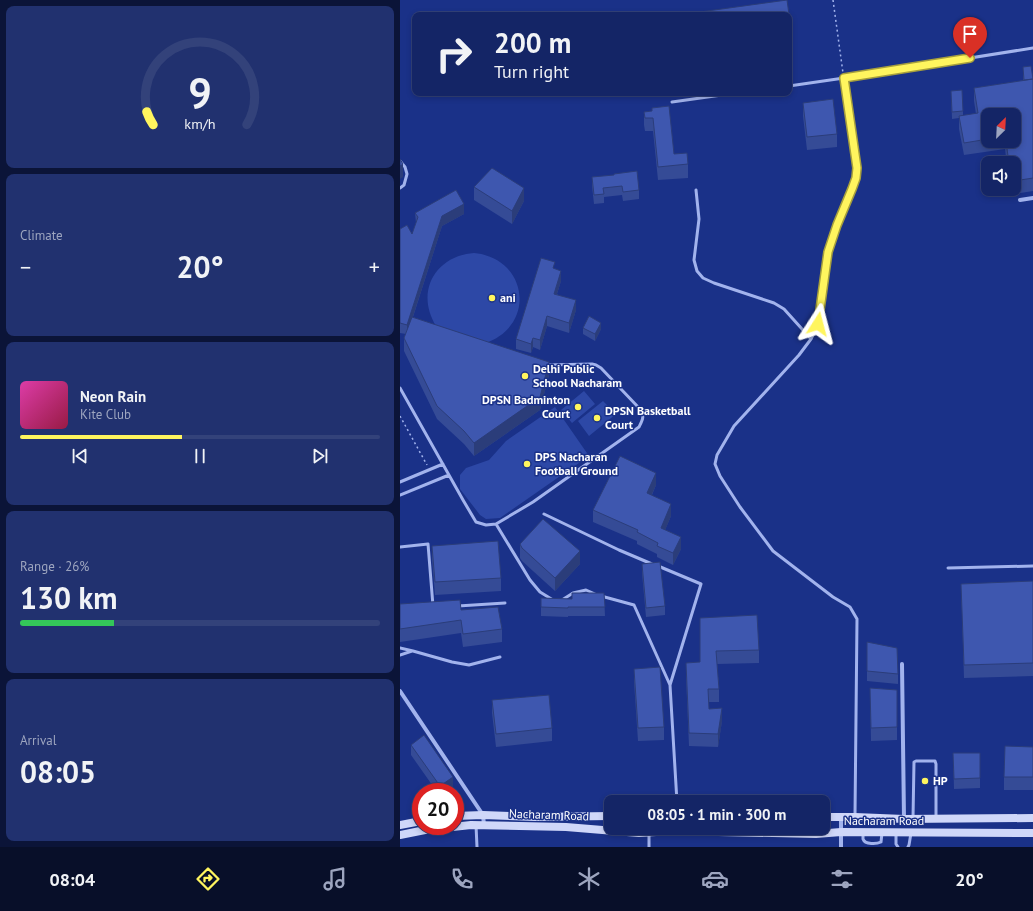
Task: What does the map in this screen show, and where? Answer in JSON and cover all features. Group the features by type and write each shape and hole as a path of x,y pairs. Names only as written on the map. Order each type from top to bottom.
{"main road":[{"name":"Nacharam Road","path":"464,816 604,816"},
{"name":"Nacharam Road","path":"830,817 936,820 1033,818"},
{"path":"400,825 412,823"},
{"name":"Nacharam Road","path":"400,835 425,830 480,825 566,827 604,830"},
{"name":"Nacharam Road","path":"830,833 1033,833"}],"street":[{"path":"1020,200 1033,198"},
{"path":"902,664 908,819"},
{"path":"400,691 483,815 480,825"},
{"path":"841,817 841,847"}],"lane":[{"path":"792,86 1033,48"},
{"path":"844,78 857,168 856,178 828,252 818,324 811,339 799,355 734,426 717,455 716,464 720,476 740,507 773,551 833,596 850,606 857,619 855,817"},
{"path":"672,102 715,96"},
{"path":"400,161 407,174 404,184 400,188"},
{"path":"696,190 699,219 694,260 697,270 703,278 774,303 784,309 811,339"},
{"path":"400,388 476,522 486,525 496,524 533,502 621,441 639,427 643,419 642,412 639,408 601,368 592,364 546,365"},
{"path":"400,482 443,464"},
{"path":"400,495 449,475"},
{"path":"544,514 619,550 701,584 670,685 677,795"},
{"path":"496,524 530,580 540,592 553,600 562,600 573,593 586,590 606,598 634,605 670,685"},
{"path":"400,547 428,544 433,608"},
{"path":"948,568 1033,566"},
{"path":"457,606 505,603"},
{"path":"426,608 441,607"},
{"path":"400,648 452,662 469,664 500,657"},
{"path":"400,655 413,651"},
{"path":"908,819 914,763 916,761 934,761 936,762 936,820"},
{"path":"477,847 480,825"},
{"path":"896,833 896,844 898,847"},
{"path":"908,847 911,833"},
{"path":"648,835 649,847"}],"path":[{"path":"833,0 844,78"},
{"path":"400,416 429,469"}],"shaded area":[{"path":"474,253 492,258 506,267 515,279 519,294 519,308 513,322 502,334 485,343 436,326 430,313 428,301 432,278 439,268 460,256"},
{"name":"DPSN Badminton Court","path":"584,391 595,404 572,423 561,410"},
{"name":"DPSN Basketball Court","path":"603,401 616,414 589,436 578,421"},
{"name":"DPS Nacharan Football Ground","path":"555,407 589,456 500,518 486,519 480,515 460,489 460,475 466,468 489,460 506,441"}],"building":[{"path":"787,0 789,12 700,12"},
{"path":"1031,66 1033,79 1024,80 1023,67"},
{"path":"1033,79 1033,178 1021,180 1021,156 1008,156 1007,148 1021,148 1021,108 981,108 981,140 964,143 959,116 978,113 974,88"},
{"path":"962,90 963,111 952,112 951,91"},
{"path":"833,99 837,134 807,137 803,103"},
{"path":"669,106 674,154 687,153 688,164 658,167 653,118 645,118 644,112 652,111 652,108"},
{"path":"400,159 403,164 400,166"},
{"path":"492,168 524,188 512,211 474,187"},
{"path":"637,171 639,190 623,192 622,186 603,188 604,194 594,195 592,177"},
{"path":"456,190 464,204 442,216 407,325 400,323 400,229 407,225 412,234 418,217 415,213"},
{"path":"541,258 555,262 553,268 561,271 554,294 576,300 569,323 547,316 540,340 533,338 531,344 516,339"},
{"path":"589,316 601,323 595,334 583,328"},
{"path":"412,317 549,362 540,397 474,443 464,431 437,406 404,338"},
{"path":"620,456 656,473 647,493 671,504 661,528 681,537 673,553 657,546 658,543 637,532 638,530 593,510"},
{"path":"543,519 580,551 555,578 522,548 520,544"},
{"path":"498,541 501,578 435,582 432,546"},
{"path":"660,562 665,606 646,608 642,564"},
{"path":"1033,581 1033,663 964,665 961,584"},
{"path":"572,593 604,593 605,607 541,607 541,598 572,599"},
{"path":"460,600 461,610 498,607 502,629 463,634 461,620 400,629 400,604"},
{"path":"757,615 759,650 716,651 719,689 708,689 709,709 722,708 718,734 689,733 686,663 700,662 700,618"},
{"path":"867,642 897,648 898,674 867,671"},
{"path":"660,667 664,727 638,728 634,669"},
{"path":"870,688 897,690 897,727 871,728"},
{"path":"549,695 552,728 496,734 492,700"},
{"path":"424,735 453,777 444,783 438,783 411,745"},
{"path":"1005,746 1033,747 1033,777 1004,777"},
{"path":"953,753 980,753 980,778 954,779"}],"place":[{"name":"ani","path":"492,298"},
{"name":"Delhi Public School Nacharam","path":"525,376"},
{"name":"DPSN Badminton Court","path":"578,407"},
{"name":"DPSN Basketball Court","path":"597,418"},
{"name":"DPS Nacharan Football Ground","path":"527,464"},
{"name":"HP","path":"925,781"}],"route":[{"path":"818,324 828,252 856,178 857,168 844,78 970,58"}]}
